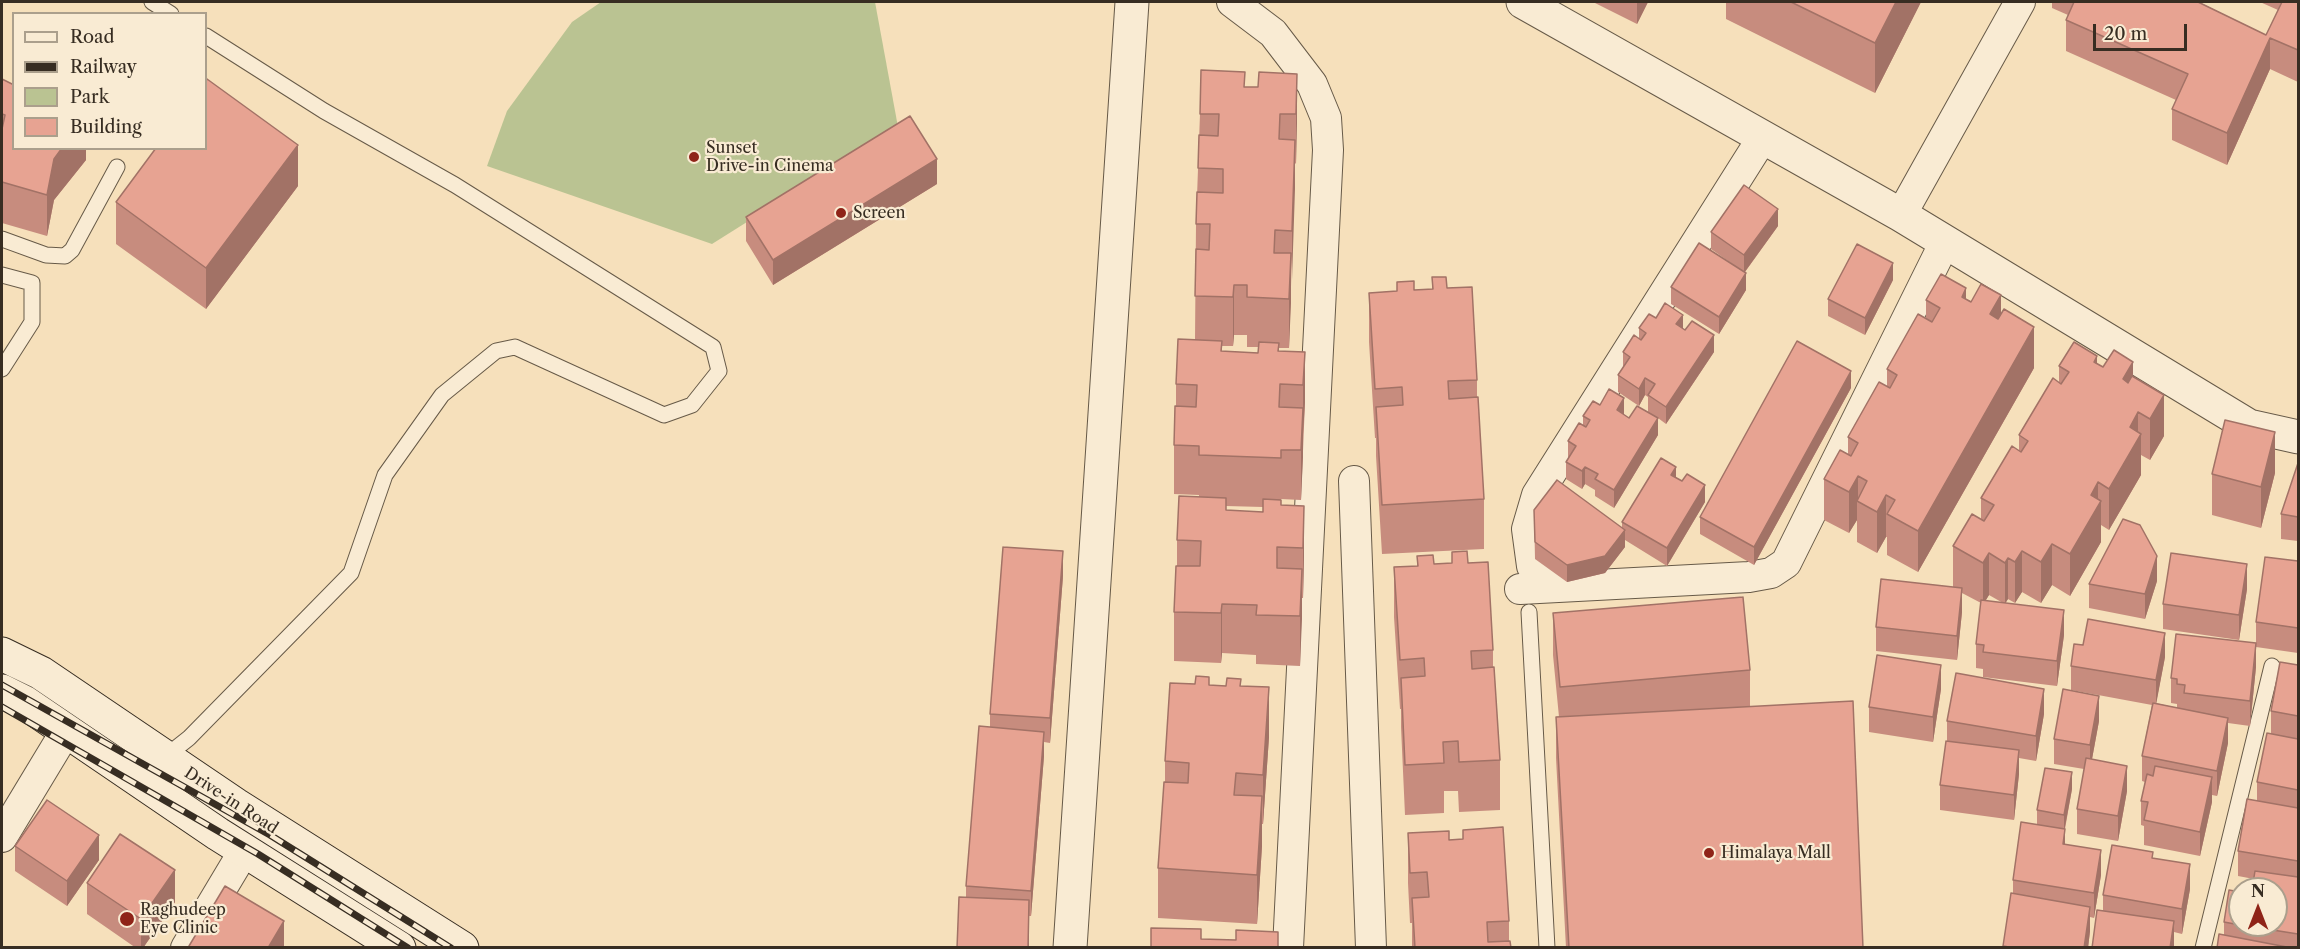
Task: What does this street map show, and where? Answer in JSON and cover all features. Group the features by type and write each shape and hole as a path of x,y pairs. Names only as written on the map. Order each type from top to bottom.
{"street":[{"path":"1070,948 1132,2"},
{"path":"1232,2 1273,33 1312,84 1326,118 1328,150 1288,948"},
{"path":"1523,2 1901,215 2249,426 2298,437"},
{"path":"1901,215 2020,2"},
{"path":"1555,586 1532,566 1527,529 1537,495 1763,137"},
{"path":"1524,600 1555,586 1749,577 1771,573 1786,563 1945,242"},
{"path":"1354,481 1371,948"},
{"name":"Drive-in Road","path":"2,654 41,673 236,805 462,948"},
{"name":"Drive-in Road","path":"2,691 24,702 244,851 399,948"},
{"path":"2,837 66,731"},
{"path":"186,948 244,851"}],"lane":[{"path":"152,2 168,12"},
{"path":"165,757 189,738 351,573 385,475 442,395 495,351 515,347 664,415 692,405 719,371 713,347 465,191 324,111 207,37"},
{"path":"2,239 46,255 65,256 72,250 117,167"},
{"path":"2,275 32,283 32,322 2,369"},
{"path":"1524,600 1547,948"},
{"path":"2203,948 2272,666"}],"green space":[{"path":"601,2 875,2 898,127 712,244 487,166 507,111 572,22"}],"building":[{"path":"1791,2 1896,2 1875,43"},
{"path":"2074,2 2198,2 2266,35 2282,2 2298,2 2298,50 2270,38 2227,133 2172,109 2188,74 2066,20"},
{"path":"1201,70 1245,72 1244,87 1258,87 1259,72 1297,74 1296,114 1280,114 1279,139 1295,140 1292,231 1275,230 1274,253 1291,253 1289,299 1247,297 1247,285 1234,285 1233,297 1195,296 1196,249 1209,250 1210,224 1196,224 1197,192 1223,193 1223,169 1198,168 1199,135 1218,136 1219,114 1200,114"},
{"path":"2,79 12,84 12,150 61,150 54,159 47,195 2,182 2,129 5,115 2,114"},
{"path":"207,79 298,145 206,268 116,202 155,150 207,150"},
{"path":"910,116 937,159 773,260 746,217"},
{"path":"1744,185 1778,209 1744,255 1711,232"},
{"path":"1699,243 1746,273 1719,317 1671,287"},
{"path":"1857,244 1893,263 1865,318 1828,299"},
{"path":"1941,274 1966,288 1962,297 1971,302 1981,284 2001,295 1990,314 1998,319 2004,309 2034,327 1918,531 1887,514 1895,500 1886,495 1877,512 1857,501 1867,481 1858,476 1849,492 1824,479 1840,450 1851,456 1858,443 1848,437 1879,382 1890,388 1897,375 1887,369 1918,314 1932,322 1940,308 1926,300"},
{"path":"1432,277 1446,277 1447,288 1472,287 1477,380 1448,381 1449,399 1478,397 1484,499 1382,505 1376,407 1403,405 1402,387 1375,389 1369,293 1397,291 1397,282 1414,281 1414,290 1433,289"},
{"path":"1665,303 1683,315 1676,324 1685,330 1692,321 1714,335 1666,407 1648,395 1655,384 1645,378 1639,389 1618,375 1630,357 1623,352 1634,335 1641,340 1646,333 1639,328 1649,314 1656,318"},
{"path":"1178,339 1222,341 1221,351 1258,353 1259,342 1279,343 1278,351 1305,352 1303,385 1280,384 1279,407 1303,408 1301,450 1281,450 1281,458 1199,455 1199,446 1174,445 1175,406 1196,407 1197,385 1176,384"},
{"path":"1797,341 1851,371 1754,547 1700,517"},
{"path":"2074,342 2097,356 2094,362 2103,367 2114,350 2133,362 2123,379 2128,383 2132,376 2164,395 2150,419 2138,412 2130,427 2141,434 2109,489 2098,482 2091,495 2101,501 2070,554 2052,544 2041,562 2022,551 2015,562 2008,558 2005,563 1989,553 1983,563 1953,546 1972,514 1984,521 1994,505 1981,498 2012,446 2021,452 2028,441 2019,435 2053,378 2061,384 2069,372 2059,366"},
{"path":"1609,389 1624,398 1617,410 1629,418 1637,406 1658,418 1614,490 1595,479 1598,474 1585,467 1582,471 1566,462 1576,446 1568,441 1579,423 1586,427 1590,420 1583,416 1593,401 1600,405"},
{"path":"2225,420 2275,432 2261,487 2212,474"},
{"path":"1661,458 1676,467 1671,475 1682,481 1687,474 1705,485 1667,548 1622,522"},
{"path":"2298,463 2298,517 2281,514"},
{"path":"1557,480 1625,530 1605,556 1567,565 1535,542 1534,510"},
{"path":"1179,496 1226,498 1226,510 1263,512 1263,499 1281,500 1281,505 1304,506 1303,548 1277,547 1277,568 1302,569 1300,616 1256,615 1257,605 1222,604 1221,613 1174,612 1176,566 1200,566 1201,541 1177,540"},
{"path":"2123,519 2140,525 2157,556 2145,594 2089,584"},
{"path":"1003,547 1063,551 1050,718 990,714"},
{"path":"1467,551 1468,563 1488,562 1493,650 1471,651 1472,669 1494,667 1500,760 1459,762 1458,741 1443,742 1444,763 1405,765 1401,678 1425,676 1424,658 1400,660 1394,567 1418,566 1417,556 1433,555 1434,564 1452,563 1452,552"},
{"path":"2171,553 2247,564 2239,615 2163,604"},
{"path":"2265,557 2298,561 2298,628 2256,622"},
{"path":"1881,579 1962,588 1957,636 1876,627"},
{"path":"1743,597 1750,670 1560,687 1553,613"},
{"path":"1981,600 2064,610 2057,661 1983,652 1984,645 1976,644"},
{"path":"2088,619 2165,633 2156,680 2071,666 2074,644 2083,645"},
{"path":"2176,634 2256,643 2250,701 2184,693 2185,685 2177,684 2177,679 2171,678"},
{"path":"1877,655 1941,665 1933,717 1869,707"},
{"path":"2280,662 2298,665 2298,716 2271,711"},
{"path":"1956,673 2044,689 2036,736 1947,721"},
{"path":"1196,676 1209,677 1209,685 1226,686 1227,678 1241,679 1240,686 1269,687 1263,775 1236,773 1234,795 1262,796 1257,875 1158,868 1164,782 1188,783 1189,763 1165,761 1170,683 1195,684"},
{"path":"2063,689 2099,696 2090,745 2054,739"},
{"name":"Himalaya Mall","path":"1853,701 1863,948 1569,948 1556,717"},
{"path":"2153,703 2228,718 2217,771 2142,756"},
{"path":"979,726 1044,732 1031,891 966,886"},
{"path":"2267,733 2298,739 2298,790 2257,782"},
{"path":"1946,741 2019,750 2014,795 1940,785"},
{"path":"2086,758 2127,766 2118,816 2077,809"},
{"path":"2155,766 2212,777 2200,832 2144,820 2148,802 2141,801 2147,774 2153,776"},
{"path":"2045,768 2072,772 2064,815 2037,810"},
{"path":"2247,799 2298,808 2298,861 2238,851"},
{"path":"47,800 99,835 67,881 15,846"},
{"path":"2021,822 2065,829 2063,844 2101,850 2094,893 2013,880"},
{"path":"1503,827 1509,921 1487,922 1488,942 1510,941 1511,948 1415,948 1412,898 1429,897 1427,872 1410,873 1408,833 1449,831 1449,840 1463,839 1463,830"},
{"path":"120,834 175,870 141,919 87,883"},
{"path":"2112,845 2153,852 2152,858 2190,864 2182,909 2103,895"},
{"path":"2255,871 2298,877 2298,934 2288,932 2288,877 2254,877"},
{"path":"225,886 284,921 268,948 191,948 189,946"},
{"path":"2011,893 2090,907 2084,948 2003,946"},
{"path":"2228,896 2228,923 2224,922"},
{"path":"959,897 1029,900 1028,948 957,948"},
{"path":"2097,910 2174,921 2170,948 2092,948"},
{"path":"1151,928 1201,929 1201,939 1236,940 1236,930 1278,932 1278,948 1151,948"},
{"path":"2219,934 2292,948 2217,948"}],"railway":[{"path":"2,685 270,835 451,948"},
{"path":"2,707 258,854 408,948"}],"place":[{"name":"Sunset Drive-in Cinema","path":"694,157"},
{"name":"Screen","path":"841,213"},
{"name":"Himalaya Mall","path":"1709,853"},
{"name":"Raghudeep Eye Clinic","path":"127,919"}]}
